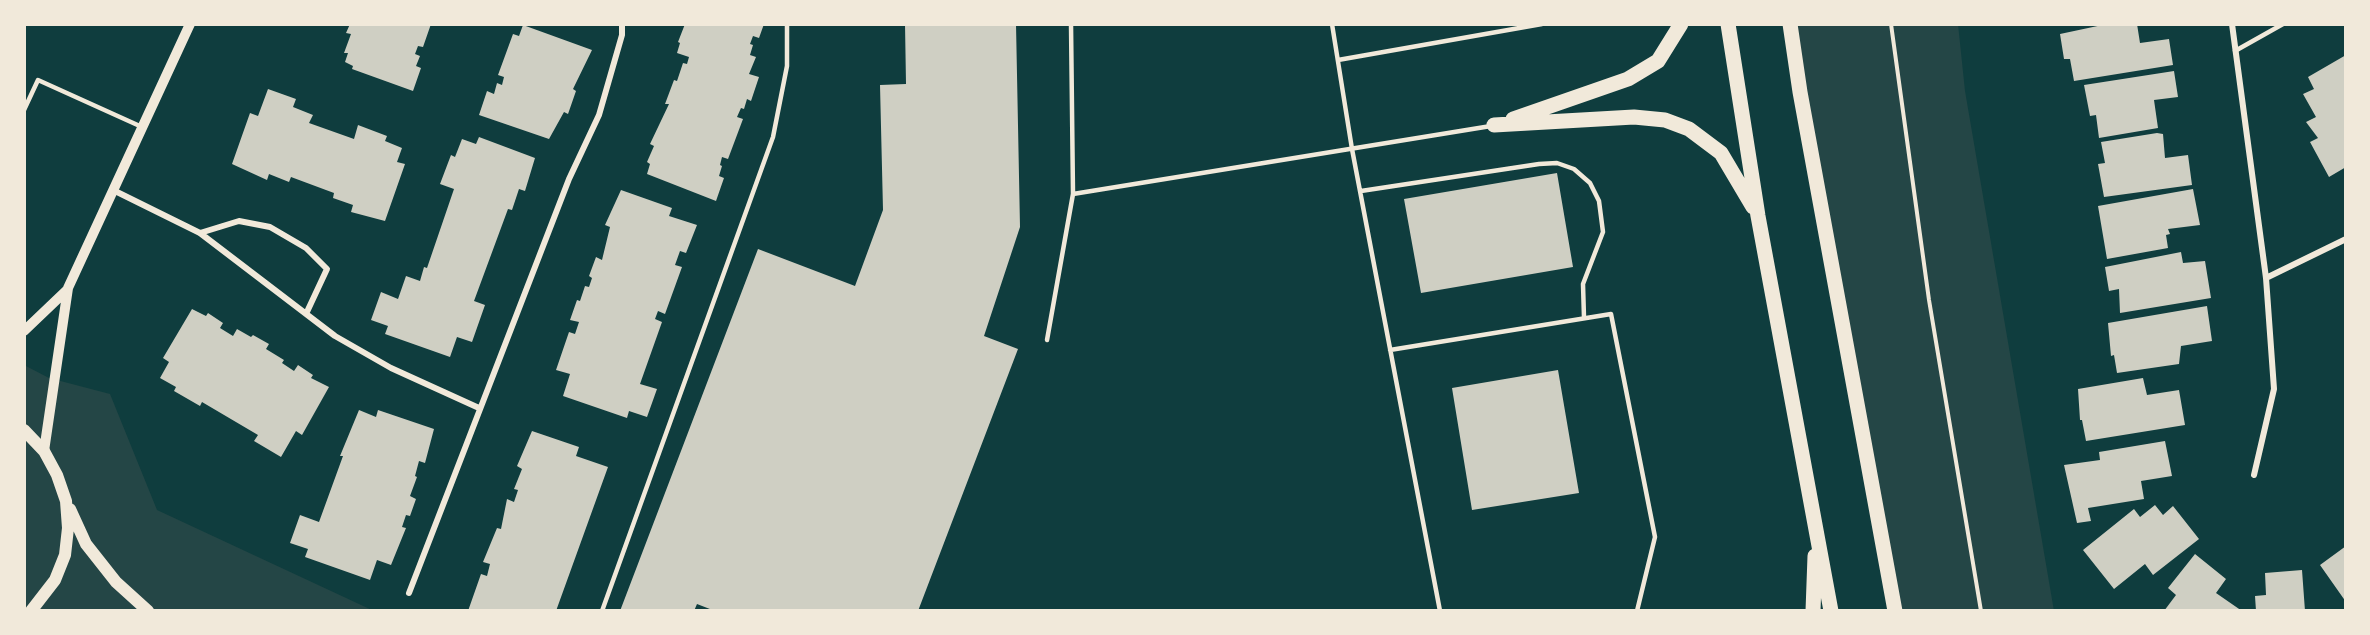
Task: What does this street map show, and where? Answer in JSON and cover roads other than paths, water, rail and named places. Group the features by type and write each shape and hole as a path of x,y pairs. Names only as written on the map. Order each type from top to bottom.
{"main road":[{"path":"1494,126 1628,79 1658,61 1681,24"},
{"path":"1728,24 1758,216 1831,611"},
{"path":"1790,24 1800,92 1895,611"},
{"path":"1494,126 1634,117 1665,120 1689,129 1721,153 1758,216"},
{"path":"24,430 44,451 57,475 86,544 116,582 148,611"},
{"path":"31,611 55,580 65,555 68,528 66,501"},
{"path":"1813,611 1816,526"}],"street":[{"path":"44,451 68,288 115,191 190,24"},
{"path":"409,593 569,179 599,115 622,35 622,24"},
{"path":"2232,24 2266,278 2274,389 2254,476"},
{"path":"115,191 200,233 335,336 391,368 479,408"},
{"path":"200,233 238,221 270,227 306,248 327,268 306,314"},
{"path":"2266,278 2346,239"},
{"path":"24,331 68,288"}],"lane":[{"path":"602,611 773,137 787,66 787,24"},
{"path":"1047,340 1072,194 1071,24"},
{"path":"1332,24 1352,149 1440,611"},
{"path":"1338,60 1542,24"},
{"path":"2235,51 2283,24"},
{"path":"24,110 38,80 142,128"},
{"path":"1072,194 1494,126"},
{"path":"1360,191 1557,162 1574,169 1590,183 1599,201 1603,232 1583,284 1584,318"},
{"path":"1390,350 1611,314 1655,537 1636,611"}]}
